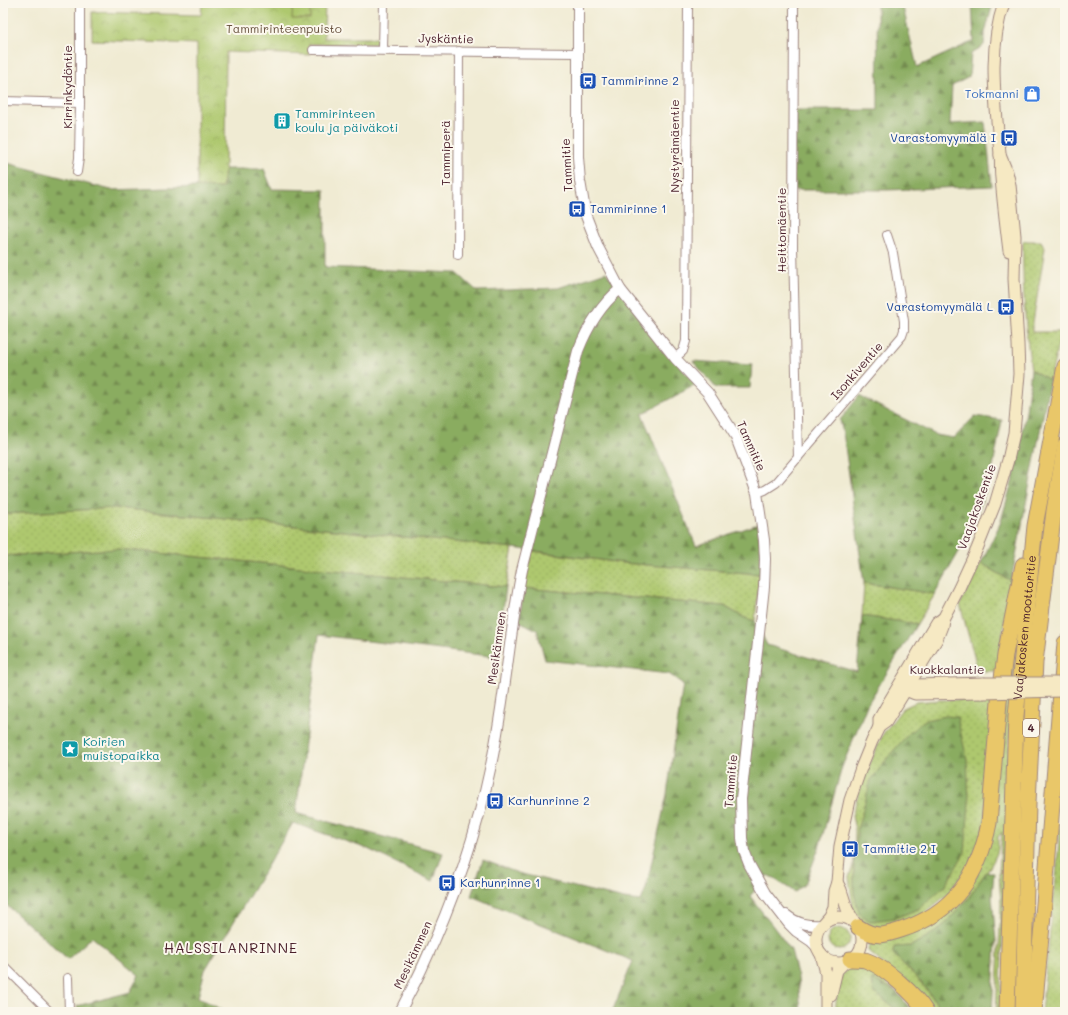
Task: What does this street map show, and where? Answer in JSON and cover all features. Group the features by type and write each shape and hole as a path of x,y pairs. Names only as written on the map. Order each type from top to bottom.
{"highway":[{"name":"Vaajakosken moottoritie","path":"1008,1012 1016,716 1036,526 1065,366"},
{"name":"Vaajakosken moottoritie","path":"1023,1012 1028,803 1035,662 1054,511 1065,445"},
{"path":"857,926 867,933 880,935 889,934 928,920 941,911 955,898 966,884 976,865 987,835 989,823 999,702 1005,655 1018,583 1026,550 1036,526"},
{"path":"1034,1012 1064,687 1065,642"},
{"path":"847,960 866,960 889,974 911,994 926,1012"}],"main road":[{"name":"Vaajakoskentie","path":"822,924 832,912 834,891 837,882 840,846 850,800 860,768 879,727 886,722 906,685 937,639 943,619 977,549 995,504 1014,433 1019,374 1014,279 1015,236 1010,185 1007,172 1000,155 993,77 997,31 1004,3"},
{"name":"Kuokkalantie","path":"906,685 983,688 1064,687"},
{"name":"Vaajakoskentie","path":"837,882 842,890 847,909 857,926"},
{"path":"833,918 846,918 857,926 862,937 861,945 859,951 837,970 827,1012 826,973 819,950 817,936 822,924 833,918"},
{"path":"819,950 830,962 840,963 847,960"}],"street":[{"name":"Kirrinkydöntie","path":"77,172 79,158 80,103 80,3"},
{"path":"383,50 384,3"},
{"name":"Tammitie","path":"578,3 578,157 583,200 590,229 620,289 675,358 708,393 735,435 757,493 764,540 764,587 742,787 741,826 744,851 749,864 765,893 789,924 811,941 819,950"},
{"name":"Nystyrämäentie","path":"675,358 683,352 686,340 688,3"},
{"name":"Heittomäentie","path":"794,3 793,247 798,458"},
{"name":"Jyskäntie","path":"313,50 578,53"},
{"name":"Tammiperä","path":"458,255 459,51"},
{"path":"3,101 80,103"},
{"name":"Isonkiventie","path":"757,493 776,483 902,336 904,330 893,253 887,235"},
{"name":"Mesikämmen","path":"400,1012 423,967 453,894 482,805 499,725 522,570 578,351 584,337 600,311 611,296 620,289"},
{"name":"Tammitie","path":"778,909 791,919 803,925 822,924"},
{"path":"3,964 50,1012"},
{"path":"68,978 69,1012"}],"green space":[{"name":"Tammirinteenpuisto","path":"202,3 325,3 324,38 377,38 377,44 309,44 309,55 226,52 225,169 222,188 197,187 197,44 92,40 92,12 201,15"},
{"path":"293,3 310,3 310,19 292,19"},
{"path":"877,3 902,3 917,67 974,41 972,3 993,3 985,33 984,45 971,54 969,77 952,86 950,124 985,122 992,186 887,190 793,190 794,110 878,110"},
{"path":"3,162 111,190 197,187 222,188 225,169 264,169 272,189 325,190 325,267 457,273 477,291 558,288 606,272 695,385 642,414 696,546 758,524 761,559 760,574 623,563 513,548 116,508 3,514"},
{"path":"1023,241 1041,241 1045,248 1032,332 1061,332 1050,380 1031,370 1024,306"},
{"path":"693,361 752,365 750,388 716,388"},
{"path":"1031,370 1050,380 1011,581 981,563 1000,524 1015,472 1026,411"},
{"path":"859,396 936,435 954,438 975,416 1002,420 991,477 969,534 935,594 864,583 840,420"},
{"path":"116,508 513,548 506,587 117,549 3,556 3,514"},
{"path":"117,549 506,587 497,657 319,635 296,813 443,853 433,881 368,849 293,823 205,970 198,997 226,1012 78,1012 77,1006 130,992 139,975 92,937 68,959 3,902 3,556"},
{"path":"532,551 623,563 760,574 755,621 745,618 724,606 524,588"},
{"path":"981,563 1011,581 997,671 978,671 960,604"},
{"path":"864,583 935,594 917,624 862,616"},
{"path":"524,588 724,606 745,618 755,621 767,645 857,672 862,616 917,624 867,705 842,767 819,848 805,884 795,892 768,875 750,896 791,950 798,978 801,1012 612,1012 633,961 471,896 483,860 518,873 624,899 641,901 646,888 667,794 683,684 669,674 545,660 537,630 519,621"},
{"path":"1019,613 1011,703 1000,1012 996,1012 1001,904 999,872 1002,832 998,837 998,849 990,867 974,890 948,922 936,932 893,954 920,981 942,1012 932,1012 868,951 869,944 872,940 910,932 976,877"},
{"path":"940,700 994,700 984,828 970,864 948,894 925,913 896,926 872,928 861,920 853,909 849,877 854,863 855,830 852,816 863,779 883,734 902,709 916,702"},
{"path":"946,716 957,717 967,759 969,803 965,852 945,886 918,909 895,918 870,921 859,913 854,893 854,863 858,827 871,780 909,733 925,720"},
{"path":"1065,766 1065,984 1061,1012 1041,1012 1056,878"},
{"path":"986,872 994,872 992,896 996,941 992,1012 942,1012 920,981 893,954 894,947 911,946 940,929 968,899"},
{"path":"839,928 847,931 850,939 847,947 839,950 831,947 828,939 831,931"},
{"path":"859,966 871,971 897,992 872,979 874,992 899,1012 835,1012 841,976 849,967"},
{"path":"872,979 897,992 913,1012 899,1012 874,992"}],"place":[{"name":"Tammirinne 2","path":"588,81"},
{"name":"Tokmanni","path":"1032,94"},
{"name":"Tammirinteen koulu ja päiväkoti","path":"282,121"},
{"name":"Varastomyymälä I","path":"1009,138"},
{"name":"Tammirinne 1","path":"577,209"},
{"name":"Varastomyymälä L","path":"1006,307"},
{"name":"Koirien muistopaikka","path":"70,749"},
{"name":"Karhunrinne 2","path":"495,801"},
{"name":"Tammitie 2 I","path":"850,849"},
{"name":"Karhunrinne 1","path":"447,883"}],"district":[{"name":"HALSSILANRINNE","path":"231,948"}]}
